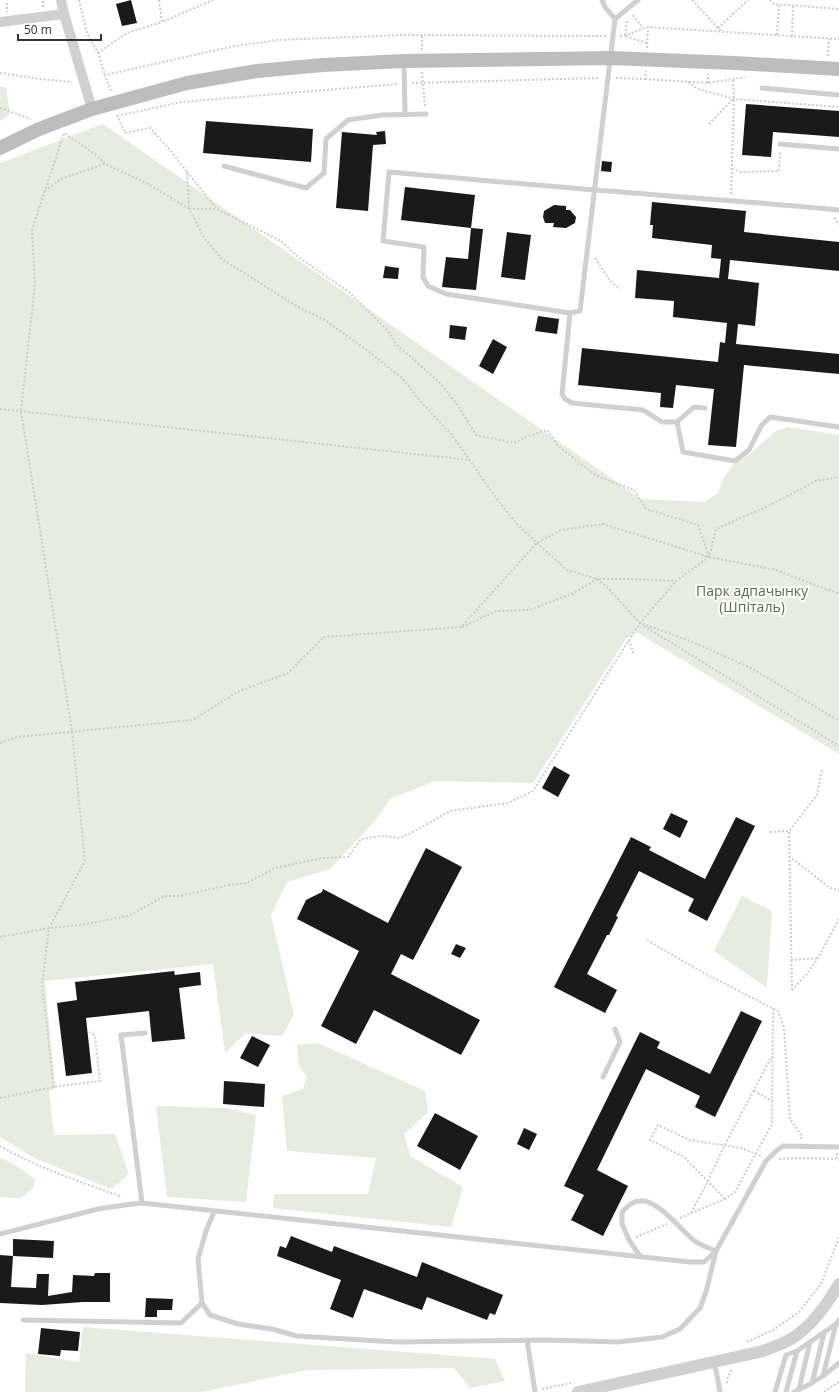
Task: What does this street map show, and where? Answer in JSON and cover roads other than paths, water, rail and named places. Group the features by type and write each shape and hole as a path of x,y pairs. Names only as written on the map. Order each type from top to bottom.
{"main road":[{"path":"0,148 39,129 92,109 186,83 257,71 323,65 422,60 611,58 833,69"}],"street":[{"path":"61,0 92,109"},
{"path":"0,22 64,14"},
{"path":"576,1387 713,1362 763,1351 786,1342 802,1332 818,1316 839,1284"}],"lane":[{"path":"602,0 605,7 616,19"},
{"path":"638,0 616,19 596,190 580,311 570,313 446,294 428,286 423,277 424,247 382,241 389,172 596,190 731,200 839,210"},
{"path":"404,61 405,114"},
{"path":"762,88 839,95"},
{"path":"224,166 306,188 324,173 326,139 348,120 382,115 426,114"},
{"path":"780,144 839,149"},
{"path":"570,313 562,394 565,399 572,403 643,410 662,422 677,422 694,407 705,408"},
{"path":"677,422 683,452 735,461 749,450 761,426 770,417 839,426"},
{"path":"603,1077 620,1042 615,1029"},
{"path":"142,1203 121,1035 145,1033"},
{"path":"214,1212 206,1231 198,1259 202,1303 210,1315 238,1324 272,1329 297,1336 396,1342 528,1340 618,1342 662,1337 680,1329 700,1308 706,1292 716,1251 766,1161 776,1151 783,1146 839,1146"},
{"path":"640,1256 629,1240 622,1224 622,1212 629,1205 640,1200 652,1204 674,1221 696,1243 716,1251"},
{"path":"0,1234 98,1209 142,1203 214,1212 690,1262 704,1262 716,1251"},
{"path":"23,1320 181,1323 202,1303"},
{"path":"775,1392 786,1355 796,1351 838,1322"},
{"path":"823,1376 838,1322"},
{"path":"812,1383 824,1333"},
{"path":"528,1340 535,1391"},
{"path":"797,1390 810,1342"},
{"path":"786,1392 796,1351"},
{"path":"713,1362 720,1392"},
{"path":"797,1390 823,1376 839,1363"}],"park label":[{"name":"Парк адпачынку (Шпіталь)","path":"752,600"}]}
